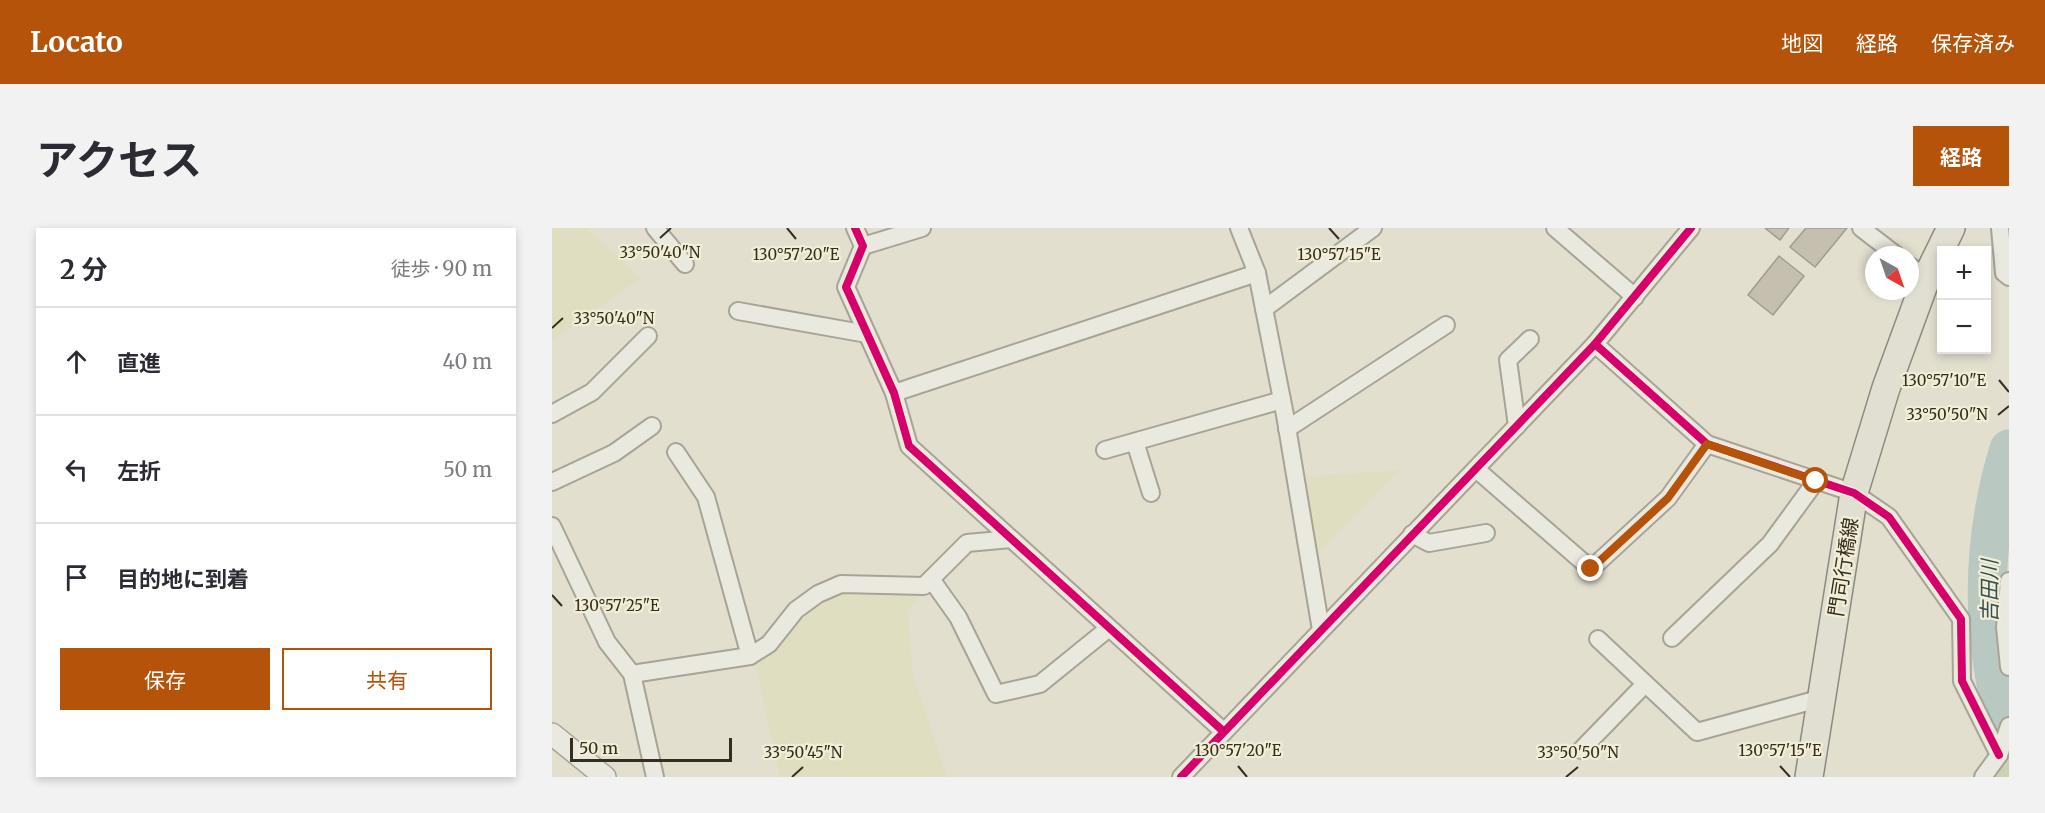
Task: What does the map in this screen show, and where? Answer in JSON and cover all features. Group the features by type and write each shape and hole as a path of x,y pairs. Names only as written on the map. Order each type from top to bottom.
{"main road":[{"name":"門司行橋線","path":"1919,271 1951,228"},
{"name":"門司行橋線","path":"1809,777 1854,493 1910,300"}],"street":[{"path":"655,228 685,264"},
{"path":"855,228 863,246 846,287 894,393 909,446 1223,731"},
{"path":"863,246 922,228"},
{"path":"1239,228 1257,273 1282,400 1321,630"},
{"path":"1264,309 1373,228"},
{"path":"1555,228 1635,297"},
{"path":"1861,228 1884,246"},
{"path":"2001,228 2004,273 2009,277"},
{"path":"1181,777 1595,344 1635,297 1684,230"},
{"path":"894,393 1257,273"},
{"path":"738,312 867,334"},
{"path":"1287,429 1446,325"},
{"path":"552,414 592,392 648,336"},
{"path":"1517,426 1508,360 1530,339"},
{"path":"1595,344 1707,444 1854,493 1889,517 1961,619 1962,681 2000,754"},
{"path":"1105,450 1282,400"},
{"path":"552,482 614,453 652,426"},
{"path":"1135,442 1151,493"},
{"path":"1476,469 1591,569 1668,498 1707,444"},
{"path":"676,452 706,497 750,656"},
{"path":"1672,638 1770,544 1816,481"},
{"path":"552,526 607,642 632,674 655,777"},
{"path":"1412,534 1429,543 1486,532"},
{"path":"632,674 750,656 769,644 796,610 819,594 841,584 924,586 967,543 1011,539"},
{"path":"931,579 958,617 996,694 995,701 1040,684 1109,628"},
{"path":"2009,581 2005,627 2009,667"},
{"path":"1598,639 1698,732 1822,698"},
{"path":"1581,750 1646,684"},
{"path":"1983,777 2000,754 2009,726"},
{"path":"552,735 605,777"}],"shaded area":[{"path":"552,228 587,228 641,278 552,341"},
{"path":"1400,470 1316,556 1302,477"},
{"path":"841,588 924,591 908,611 913,673 947,777 780,777 755,665 785,636 807,608"}],"green space":[{"path":"2004,749 2009,754 2009,777 1990,777"}],"building":[{"path":"1765,228 1789,228 1780,240"},
{"path":"1806,228 1847,228 1815,267 1790,247"},
{"path":"1779,256 1804,276 1773,315 1748,295"}],"waterway":[{"name":"吉田川","path":"2009,449 1993,519 1987,591 1992,663 2009,732"}],"cycle path":[{"path":"855,228 863,246 846,287 894,393 909,446 1223,731"},
{"path":"1181,777 1595,344 1691,228"},
{"path":"1595,344 1707,444 1854,493 1889,517 1961,619 1962,681 1999,755"}],"route":[{"path":"1591,569 1668,498 1707,444 1816,481"}]}
